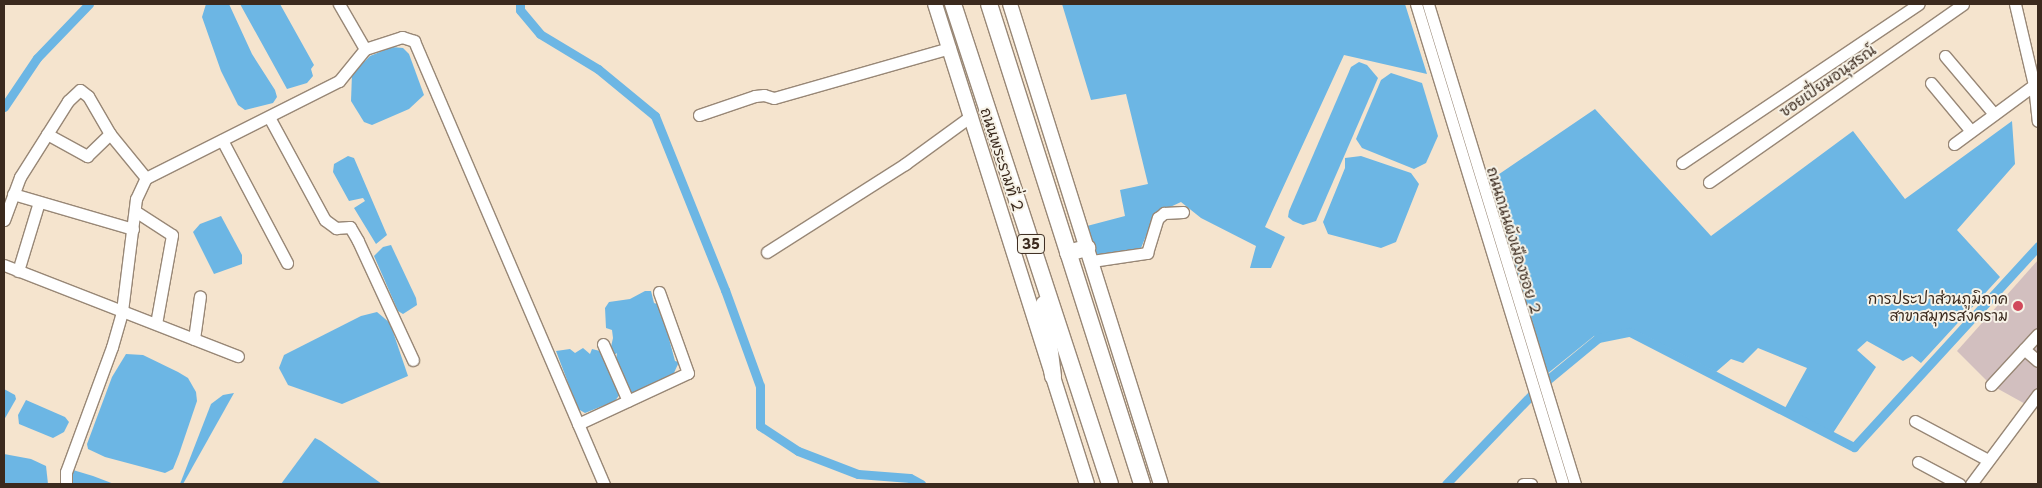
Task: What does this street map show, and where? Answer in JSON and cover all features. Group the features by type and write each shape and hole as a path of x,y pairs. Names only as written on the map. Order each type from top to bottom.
{"highway":[{"name":"ถนนพระรามที่ 2","path":"952,4 1110,484"},
{"name":"35","path":"989,4 1142,484"},
{"path":"1068,253 1089,254"},
{"path":"1038,263 1053,376"}],"main road":[{"name":"ถนนพระรามที่ 2","path":"935,4 1087,484"},
{"path":"1010,4 1161,484"}],"street":[{"path":"339,4 365,50"},
{"name":"ถนนถนนผังเมืองซอย 2","path":"1416,4 1563,484"},
{"name":"ถนนถนนผังเมืองซอย 2","path":"1428,4 1575,484"},
{"path":"1682,163 1919,4"},
{"name":"ซอยเปี่ยมอนุสรณ์","path":"1709,182 1963,4"},
{"path":"2015,4 2034,85 2038,121"},
{"path":"66,484 66,472 112,347 122,310 136,199 146,178 339,81 365,50 402,37 414,41 604,484"},
{"path":"700,115 755,96 774,98 950,48"},
{"path":"1945,56 1994,114"},
{"path":"1930,83 1971,131"},
{"path":"1954,144 2034,85"},
{"path":"4,220 13,194 47,134 68,101 80,90 88,96 110,134 146,178"},
{"path":"767,252 905,164 970,116"},
{"path":"269,117 325,220 336,228 350,227 413,360"},
{"path":"47,134 87,156 110,134"},
{"path":"222,140 287,263"},
{"path":"13,194 133,229"},
{"path":"18,271 39,202"},
{"path":"135,211 172,234 156,324"},
{"path":"1089,254 1147,253 1158,218 1164,213 1183,212"},
{"path":"4,265 238,356"},
{"path":"578,424 688,373 659,292"},
{"path":"194,339 200,296"},
{"path":"1991,385 2038,334"},
{"path":"603,344 628,401"},
{"path":"2024,349 2038,362"},
{"path":"1971,484 2038,394"},
{"path":"1915,421 1988,460"},
{"path":"1918,462 1960,484"},
{"path":"1523,484 1531,484"}],"shaded area":[{"name":"การประปาส่วนภูมิภาค สาขาสมุทรสงคราม","path":"2038,260 2038,394 2029,406 1991,385 1957,351"}],"water":[{"path":"206,4 229,4 252,54 275,90 277,97 273,103 245,110 238,105 221,71 202,17"},
{"path":"240,4 280,4 314,65 311,69 313,76 307,83 287,89"},
{"path":"1062,4 1405,4 1427,74 1344,55 1265,227 1285,237 1271,268 1250,268 1256,246 1201,218 1181,202 1155,214 1141,248 1096,255 1087,226 1125,216 1120,190 1148,184 1126,94 1091,100"},
{"path":"392,47 403,48 409,54 424,95 409,109 372,125 364,122 351,101 352,74 370,56"},
{"path":"1359,62 1367,65 1378,78 1316,221 1303,225 1288,217 1289,211 1351,67"},
{"path":"1391,73 1422,83 1438,136 1426,163 1414,169 1362,148 1356,139 1381,80"},
{"path":"1595,109 1711,236 1853,131 1905,199 2012,121 2015,164 1957,230 2000,277 1921,363 1912,356 1903,361 1867,341 1857,350 1876,367 1833,433 1785,408 1807,368 1758,348 1743,363 1731,359 1716,372 1632,329 1594,336 1547,374 1486,183"},
{"path":"348,156 354,158 387,235 376,244 354,208 365,201 363,198 349,201 333,172 334,164"},
{"path":"1361,156 1411,173 1419,184 1396,242 1381,248 1328,234 1323,222 1345,168 1345,158"},
{"path":"221,216 242,255 242,264 214,274 193,232 200,224"},
{"path":"391,245 416,298 417,305 403,314 398,311 374,256 383,247"},
{"path":"645,291 651,291 654,303 660,305 675,361 679,362 673,375 630,394 615,365 617,353 613,356 610,351 613,338 612,330 606,328 605,308 609,302 630,299"},
{"path":"377,312 390,323 408,376 342,404 288,385 279,368 284,355 361,316"},
{"path":"583,348 590,354 592,349 604,352 620,394 615,401 585,413 578,409 556,351 570,349 575,353"},
{"path":"126,354 143,355 178,372 188,378 196,392 197,401 179,454 173,469 165,473 105,457 88,449 87,444 112,377"},
{"path":"4,389 15,395 16,399 4,420"},
{"path":"234,393 183,484 180,484 211,404 223,395"},
{"path":"26,400 65,417 69,422 64,432 53,438 19,424 18,415"},
{"path":"315,438 321,441 382,484 281,484"},
{"path":"4,454 31,459 46,466 48,484 4,484"},
{"path":"73,470 93,476 114,484 70,484"}],"waterway":[{"path":"4,107 37,58 89,4"},
{"path":"520,4 520,10 540,34 598,69 655,116 725,290 760,386 760,426 798,451 858,474 910,478 921,484"},
{"path":"1446,484 1540,386 1598,338 1630,332 1854,447 2038,246"}],"place":[{"name":"การประปาส่วนภูมิภาค สาขาสมุทรสงคราม","path":"2018,306"}]}
